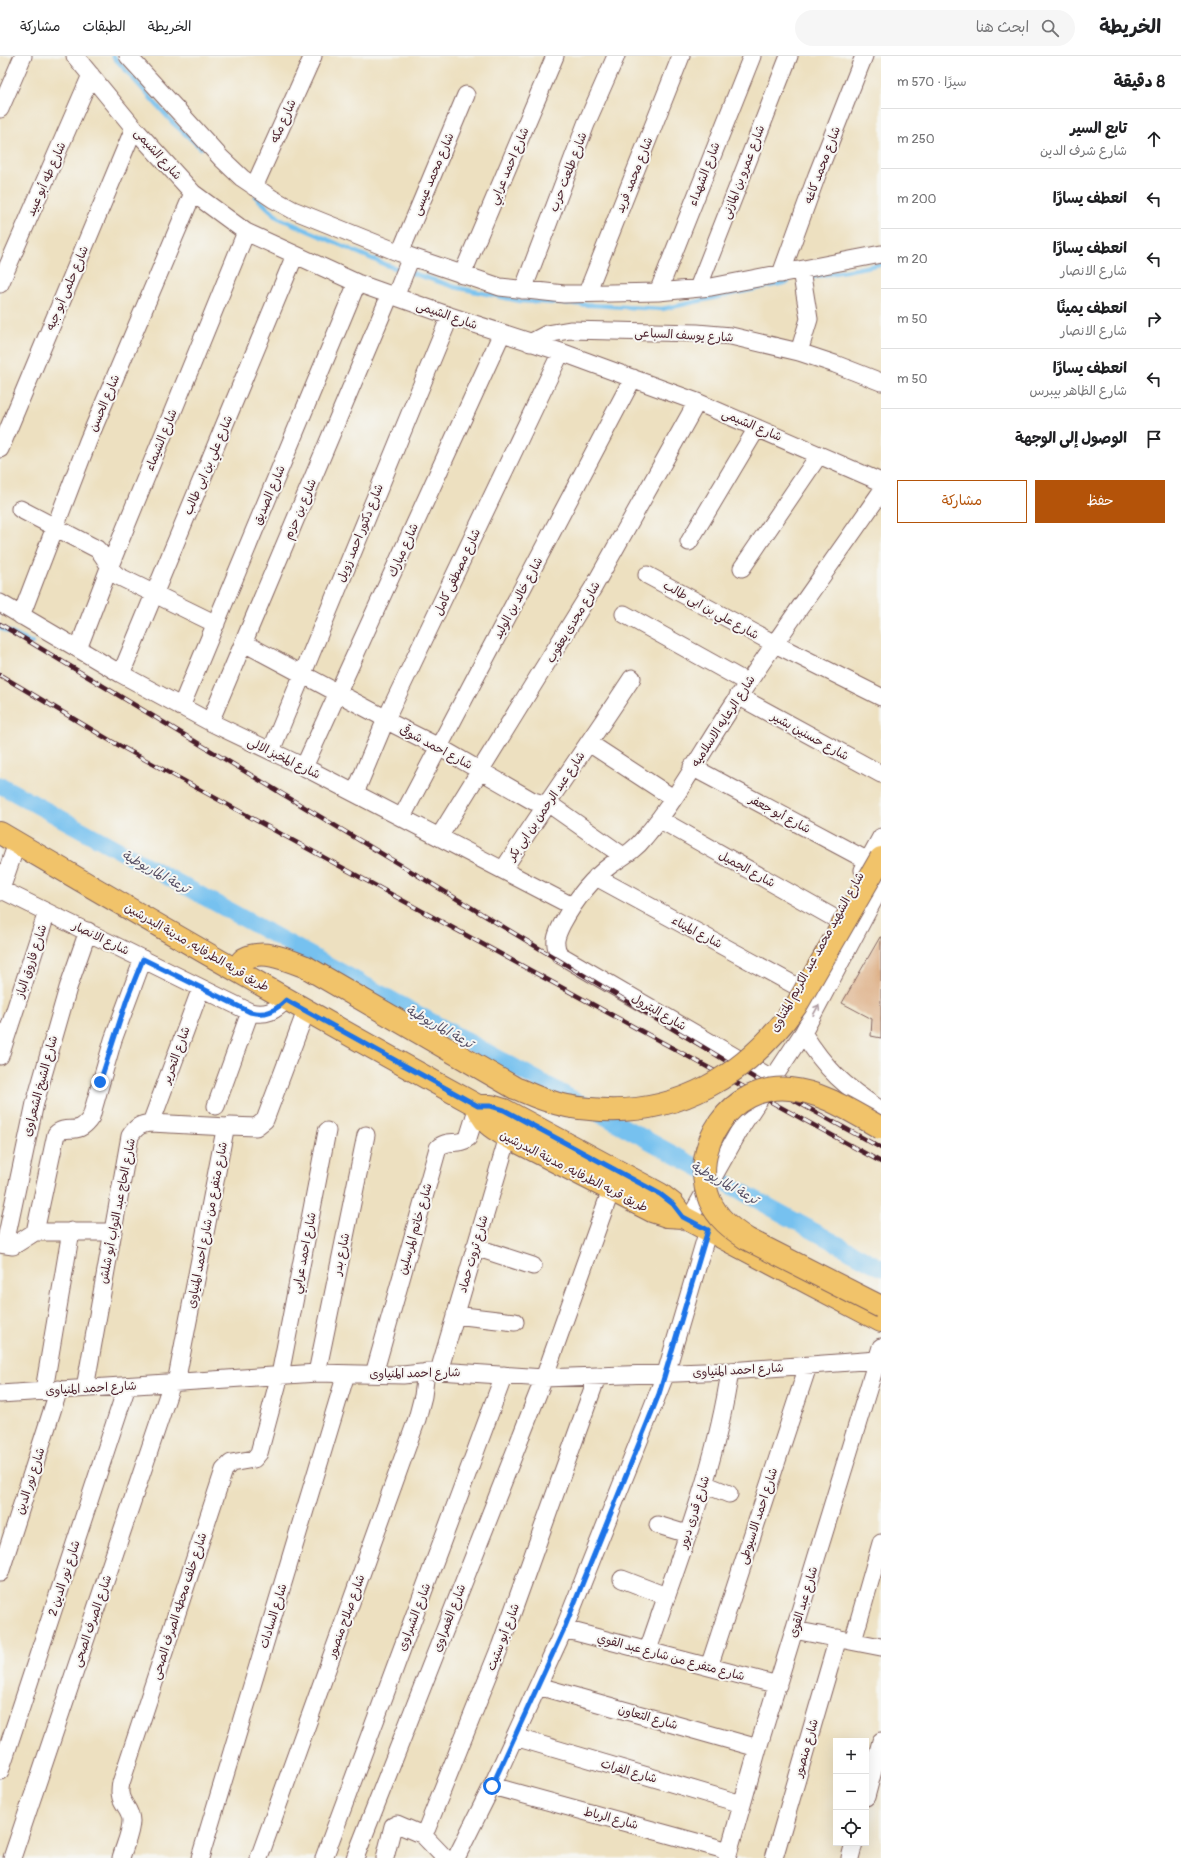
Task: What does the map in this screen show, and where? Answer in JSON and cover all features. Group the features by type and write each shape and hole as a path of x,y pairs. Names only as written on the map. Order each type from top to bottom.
{"main road":[{"name":"طريق قريه الطرفايه, مدينة البدرشين","path":"9,838 236,969 306,1012 478,1106 491,1106 504,1110 660,1194 673,1204 686,1218 881,1321"},
{"path":"236,969 244,960 256,956 283,958 306,967 515,1088 549,1102 581,1108 607,1111 633,1110 668,1103 698,1092 722,1079 742,1065 763,1047 781,1027 796,1006 874,859"},
{"path":"881,1128 837,1103 813,1094 789,1088 771,1090 748,1097 738,1103 724,1116 714,1130 707,1147 704,1165 705,1183 710,1200 719,1216 730,1227 747,1239 881,1307"},
{"name":"طريق قريه الطرفايه, مدينة البدرشين","path":"478,1106 480,1113 488,1124 508,1137 652,1211 667,1216 686,1218"}],"street":[{"path":"0,109 23,56"},
{"name":"شارع الشيمى","path":"75,56 134,128 193,193 246,232 357,283 450,316 561,352 697,402 881,482"},
{"path":"128,56 221,158 254,187 293,210 405,255 500,287 564,294 658,292 698,288 781,274 881,254"},
{"name":"شارع مكه","path":"254,187 312,56"},
{"name":"شارع احمد عرابي","path":"462,275 555,56"},
{"name":"شارع طلعت حرب","path":"523,290 586,124 616,56"},
{"name":"شارع محمد فريد","path":"587,293 681,56"},
{"name":"شارع الشهداء","path":"658,292 752,56"},
{"name":"شارع عمرو بن المازنى","path":"698,288 788,56"},
{"name":"شارع محمد كاغه","path":"781,274 817,175 864,56"},
{"name":"شارع طه أبو عبيد","path":"0,284 91,75"},
{"name":"شارع محمد عيسى","path":"392,296 405,255 466,95"},
{"name":"شارع حلمى أبو جبه","path":"0,449 134,128"},
{"name":"شارع الحسن","path":"21,616 56,528 88,441 193,193"},
{"name":"شارع الشيماء","path":"78,649 109,568 246,232"},
{"name":"شارع علي بن ابى طالب","path":"121,674 295,255"},
{"path":"799,352 809,319 801,270"},
{"name":"شارع الصديق","path":"181,707 357,283"},
{"name":"شارع بن حزم","path":"210,722 392,296"},
{"name":"شارع دكتور احمد زويل","path":"271,751 450,316"},
{"name":"شارع يوسف السباعى","path":"530,342 547,334 570,330 697,333 731,336 799,352 881,382"},
{"name":"شارع مبارك","path":"304,767 502,333"},
{"name":"شارع مصطفى كامل","path":"355,793 386,719 561,352"},
{"name":"شارع خالد بن الوليد","path":"402,818 633,378"},
{"name":"شارع مجدى يعقوب","path":"439,837 593,588 697,402"},
{"path":"689,542 757,428"},
{"path":"742,568 819,455"},
{"name":"شارع الرعايه الاسلاميه","path":"556,938 572,906 596,878 644,839 659,819 743,690 881,492"},
{"path":"20,509 96,549 105,559 109,568 118,576 216,624"},
{"name":"شارع علي بن ابى طالب","path":"647,575 775,644 881,697"},
{"name":"شارع المخبز الالى","path":"0,603 121,674 181,707 304,767 572,906"},
{"name":"شارع حسنين بشير","path":"624,614 743,690 881,774"},
{"name":"شارع احمد شوقى","path":"244,643 393,724 439,747 533,801 552,806 623,856"},
{"name":"شارع عبد الرحمن بن ابى بكر","path":"503,870 545,804 632,678"},
{"name":"شارع عبد الرحمن بن ابى بكر","path":"589,742 673,798"},
{"name":"شارع أبو جعفر","path":"692,767 874,859"},
{"name":"شارع الجميل","path":"659,819 836,919"},
{"name":"شارع الشهيد محمد عبد الكريم المتناوى","path":"754,1067 836,919 874,859 881,837"},
{"path":"0,890 9,838"},
{"name":"شارع الميناء","path":"596,878 798,987"},
{"name":"شارع الشهيد محمد عبد الكريم المتناوى","path":"686,1218 703,1194 743,1124 803,1033 881,886"},
{"name":"شارع الانصار","path":"0,890 88,931 250,1012 266,1014 276,1010 286,1000"},
{"name":"شارع فاروق الباز","path":"0,1056 48,912"},
{"name":"شارع الشيخ الشعراوى","path":"2,1244 35,1103 68,988 88,931"},
{"name":"شارع البترول","path":"556,938 557,950 560,955 773,1079"},
{"path":"35,1232 56,1134 62,1130 84,1127 91,1117 113,1040 143,959"},
{"name":"شارع التحرير","path":"151,1123 201,988"},
{"path":"216,1106 250,1012"},
{"name":"شارع متفرع من شارع احمد المنياوى","path":"174,1383 224,1133 227,1127 256,1127 265,1120 306,1012"},
{"path":"803,1033 816,1053 833,1074 859,1096 881,1110"},
{"name":"شارع خاتم المرسلين","path":"374,1374 438,1148 444,1143 461,1142 468,1138 478,1106"},
{"name":"شارع الحاج عبد التواب أبو شلش","path":"85,1388 130,1136 135,1128 142,1124 151,1123 227,1127"},
{"name":"شارع احمد عرابي","path":"280,1375 327,1131"},
{"name":"شارع بدر","path":"317,1373 366,1134"},
{"name":"شارع ثروت حماد","path":"433,1371 456,1315 508,1137"},
{"name":"شارع الغمراوى","path":"355,1858 544,1378 611,1190"},
{"path":"456,1858 492,1786 564,1629 666,1373 708,1230"},
{"name":"شارع نور الدين","path":"0,1573 52,1390 71,1231"},
{"path":"2,1244 13,1246 35,1232 112,1232"},
{"path":"475,1247 533,1266"},
{"path":"456,1315 515,1322"},
{"name":"شارع احمد المنياوى","path":"0,1394 317,1373 403,1375 433,1371 544,1378 730,1371 808,1366 879,1354"},
{"name":"شارع عبد القوى","path":"728,1854 758,1748 879,1354"},
{"name":"شارع احمد الاسيوطى","path":"708,1667 808,1366"},
{"name":"شارع صلاح منصور","path":"259,1858 433,1371"},
{"name":"شارع قدرى دبور","path":"648,1650 704,1484 721,1421 730,1371"},
{"name":"شارع السادات","path":"200,1858 346,1374"},
{"name":"شارع خلف محطه الصرف الصحى","path":"121,1858 131,1822 130,1814 121,1800 119,1791 121,1783 221,1478 226,1467 231,1463 258,1457 280,1375"},
{"name":"شارع الشبراوى","path":"324,1858 504,1375"},
{"name":"شارع أبو ستيت","path":"421,1833 427,1828 500,1647 597,1377"},
{"name":"شارع الصرف الصحى","path":"12,1858 174,1383"},
{"name":"شارع نور الدين 2","path":"0,1771 127,1386"},
{"path":"704,1484 729,1494"},
{"path":"658,1525 687,1534"},
{"name":"شارع منصور","path":"774,1858 845,1640 881,1543"},
{"path":"622,1579 666,1596"},
{"name":"شارع متفرع من شارع عبد القوي","path":"564,1629 778,1685"},
{"path":"794,1630 881,1647"},
{"name":"شارع التعاون","path":"538,1686 758,1748"},
{"name":"شارع الفرات","path":"515,1737 742,1804"},
{"path":"869,1786 881,1741"},
{"name":"شارع الرباط","path":"492,1786 728,1854"},
{"path":"385,1858 393,1826 397,1824 421,1833 445,1858"},
{"path":"850,1858 853,1846"}],"building":[{"path":"880,937 881,1038 871,1036 872,1019 842,1003"}],"waterway":[{"path":"113,56 173,123 201,148"},
{"path":"256,197 279,218 386,265 402,270"},
{"path":"813,277 881,264"},
{"path":"409,272 455,287 520,301 662,309 788,282"},
{"path":"0,628 32,643"},
{"name":"ترعة الماريوطية","path":"0,785 881,1268"}],"railway":[{"path":"0,624 768,1086 881,1148"},
{"path":"0,675 111,741 881,1162"}],"route":[{"path":"100,1082 127,999 143,959 250,1012 266,1014 276,1010 286,1000 478,1106 498,1107 660,1194 673,1204 683,1217 708,1230 659,1394 564,1629 492,1786"}]}
